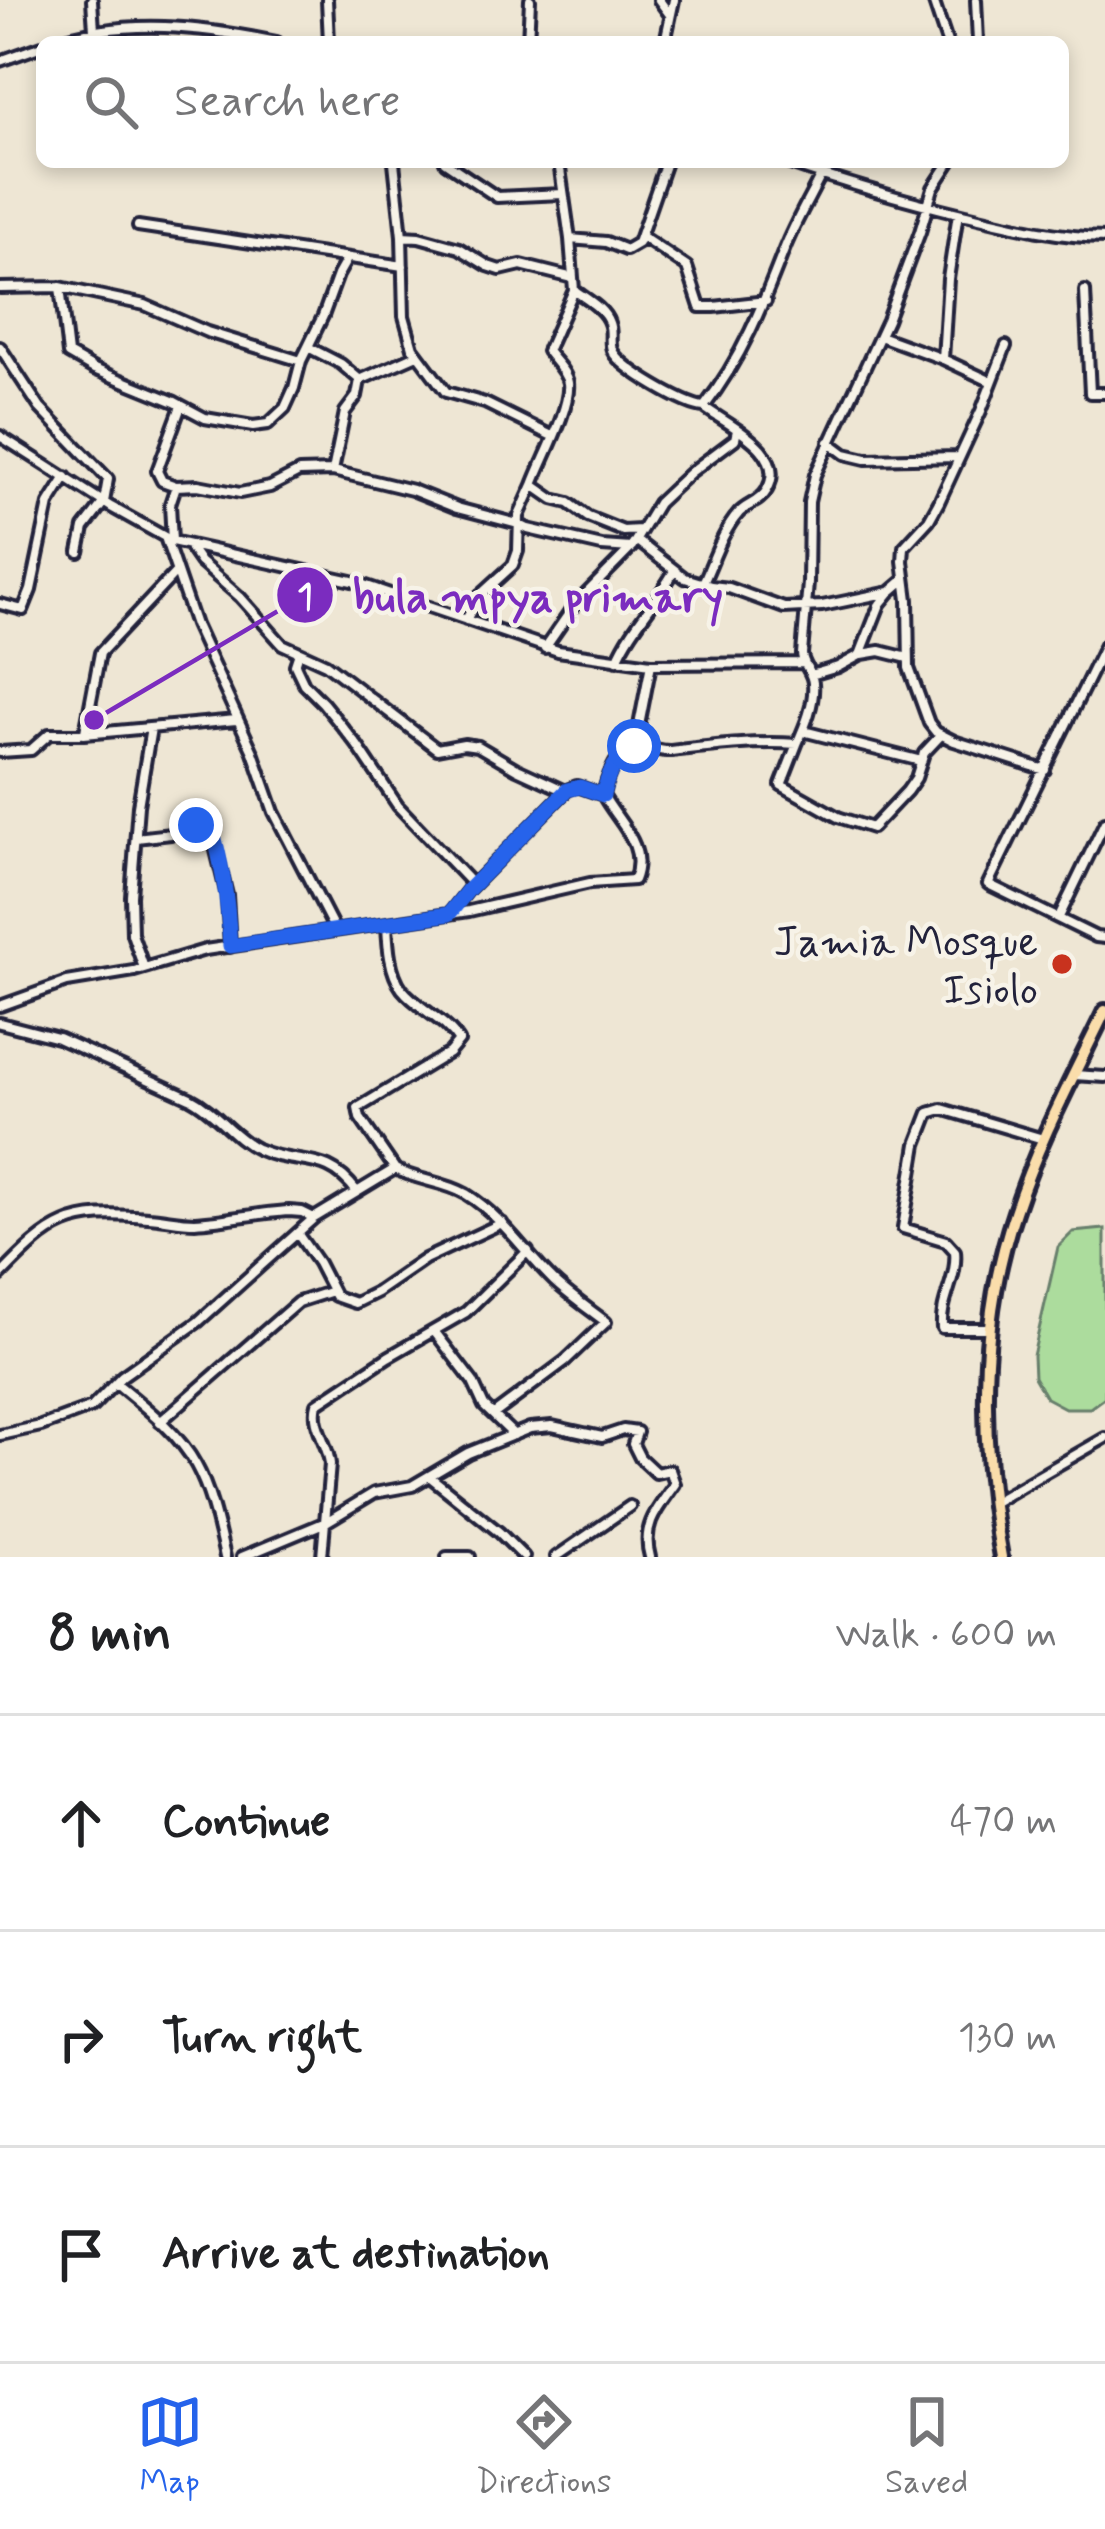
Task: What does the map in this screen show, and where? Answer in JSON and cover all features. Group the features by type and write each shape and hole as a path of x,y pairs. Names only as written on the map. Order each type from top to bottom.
{"highway":[{"path":"1001,1557 985,1427 989,1328 1008,1235 1043,1138 1105,1011"}],"street":[{"path":"92,0 94,30"},
{"path":"327,0 329,36"},
{"path":"528,36 530,0"},
{"path":"658,0 671,16"},
{"path":"666,36 674,0"},
{"path":"933,0 945,36"},
{"path":"976,0 978,36"},
{"path":"74,36 134,26 233,36"},
{"path":"0,61 36,48"},
{"path":"395,168 405,327 417,355 450,395 484,403 552,436"},
{"path":"454,168 497,197 562,194"},
{"path":"466,620 479,596 513,565 521,510 562,414 568,381 548,350 574,290 560,168"},
{"path":"570,238 606,242 626,250 643,237 663,168"},
{"path":"801,168 958,213 1031,230 1104,239"},
{"path":"941,735 924,753 907,791 872,828 838,817 781,785 812,698 811,675 802,663 811,490 880,336 932,188 946,168"},
{"path":"704,407 744,346 785,246 821,175"},
{"path":"943,359 958,213"},
{"path":"138,226 403,266"},
{"path":"402,236 459,248 500,270 521,265 573,278"},
{"path":"643,237 687,267 700,307 766,301"},
{"path":"60,287 68,354 205,418 253,426 268,424 285,408 347,259"},
{"path":"0,288 60,287 145,305 207,332 301,361"},
{"path":"574,290 606,317 612,350 622,362 655,386 694,407 704,407 763,448 771,480 762,497 737,514 703,584"},
{"path":"1084,291 1090,393 1105,393"},
{"path":"880,336 992,382"},
{"path":"1006,346 946,487 929,520 904,547 908,658 929,723 941,735 1045,770"},
{"path":"0,347 40,408 108,479 104,502 84,528 79,552"},
{"path":"308,347 345,366 360,380"},
{"path":"360,380 417,355"},
{"path":"333,471 345,412 357,396 360,380"},
{"path":"182,406 157,472 162,481 176,486 198,484 240,493 270,487 299,472 333,471 391,484 528,530 602,546 636,539"},
{"path":"545,648 574,606 636,539 658,503 734,439 737,430"},
{"path":"0,436 169,540 352,580 545,648 651,664 802,663"},
{"path":"829,442 845,454 866,459 958,457"},
{"path":"0,604 23,610 49,504 66,477"},
{"path":"533,485 623,531 685,578 703,584 730,588 784,608 890,592"},
{"path":"176,486 170,504 169,540 176,572 274,812 335,930"},
{"path":"191,547 200,562 282,644 326,664 437,748 478,746 565,791"},
{"path":"617,660 675,570"},
{"path":"83,734 100,653 176,572"},
{"path":"860,655 878,609 905,579"},
{"path":"1105,645 988,884 1105,938"},
{"path":"811,675 880,651 908,658"},
{"path":"299,653 295,665 302,681 344,728 398,806 473,885"},
{"path":"634,746 651,664"},
{"path":"0,752 31,750 49,734 237,720"},
{"path":"144,968 132,934 131,896 151,728"},
{"path":"803,731 921,761"},
{"path":"603,795 616,762 634,746 663,751 797,744"},
{"path":"0,1006 68,982 144,968 191,953 449,914 577,886 636,880 633,838 603,795 577,786 565,791 449,914"},
{"path":"1059,917 1105,822"},
{"path":"136,838 211,826 227,896 230,946"},
{"path":"387,924 390,958 402,988 459,1041 454,1050 358,1108 360,1118 395,1169 437,1181 473,1199 502,1222 550,1278 606,1322 565,1361 494,1414"},
{"path":"0,1023 58,1038 190,1098 253,1147 286,1159 326,1164 357,1192"},
{"path":"1074,1075 1105,1077"},
{"path":"989,1328 942,1328 956,1251 946,1241 903,1228 916,1144 927,1116 942,1109 1043,1138"},
{"path":"0,1435 92,1407 116,1383 198,1322 314,1218 395,1169"},
{"path":"0,1276 54,1226 94,1216 190,1222 289,1211 314,1218"},
{"path":"297,1233 332,1291 345,1301 360,1301 425,1259 502,1222"},
{"path":"322,1557 330,1458 316,1420 317,1404 475,1305 528,1251"},
{"path":"160,1422 298,1302 332,1291"},
{"path":"434,1330 473,1382 484,1406 514,1435"},
{"path":"116,1383 189,1454 225,1557"},
{"path":"242,1557 326,1522 374,1493 405,1488 468,1453 543,1426 596,1436 637,1432 632,1444 640,1459 656,1473 670,1470 675,1481 648,1523 650,1557"},
{"path":"992,1503 1105,1438"},
{"path":"429,1476 524,1557"},
{"path":"556,1557 630,1506"},
{"path":"447,1557 470,1557"}],"green space":[{"path":"1105,1229 1105,1397 1090,1408 1065,1408 1046,1398 1034,1377 1033,1356 1058,1247 1073,1232"}],"place":[{"name":"bula mpya primary","path":"94,720"},
{"name":"Jamia Mosque Isiolo","path":"1062,964"}],"route":[{"path":"196,825 211,826 215,838 227,896 230,946 449,914 567,790 573,786 603,795 616,762 634,746"}]}
